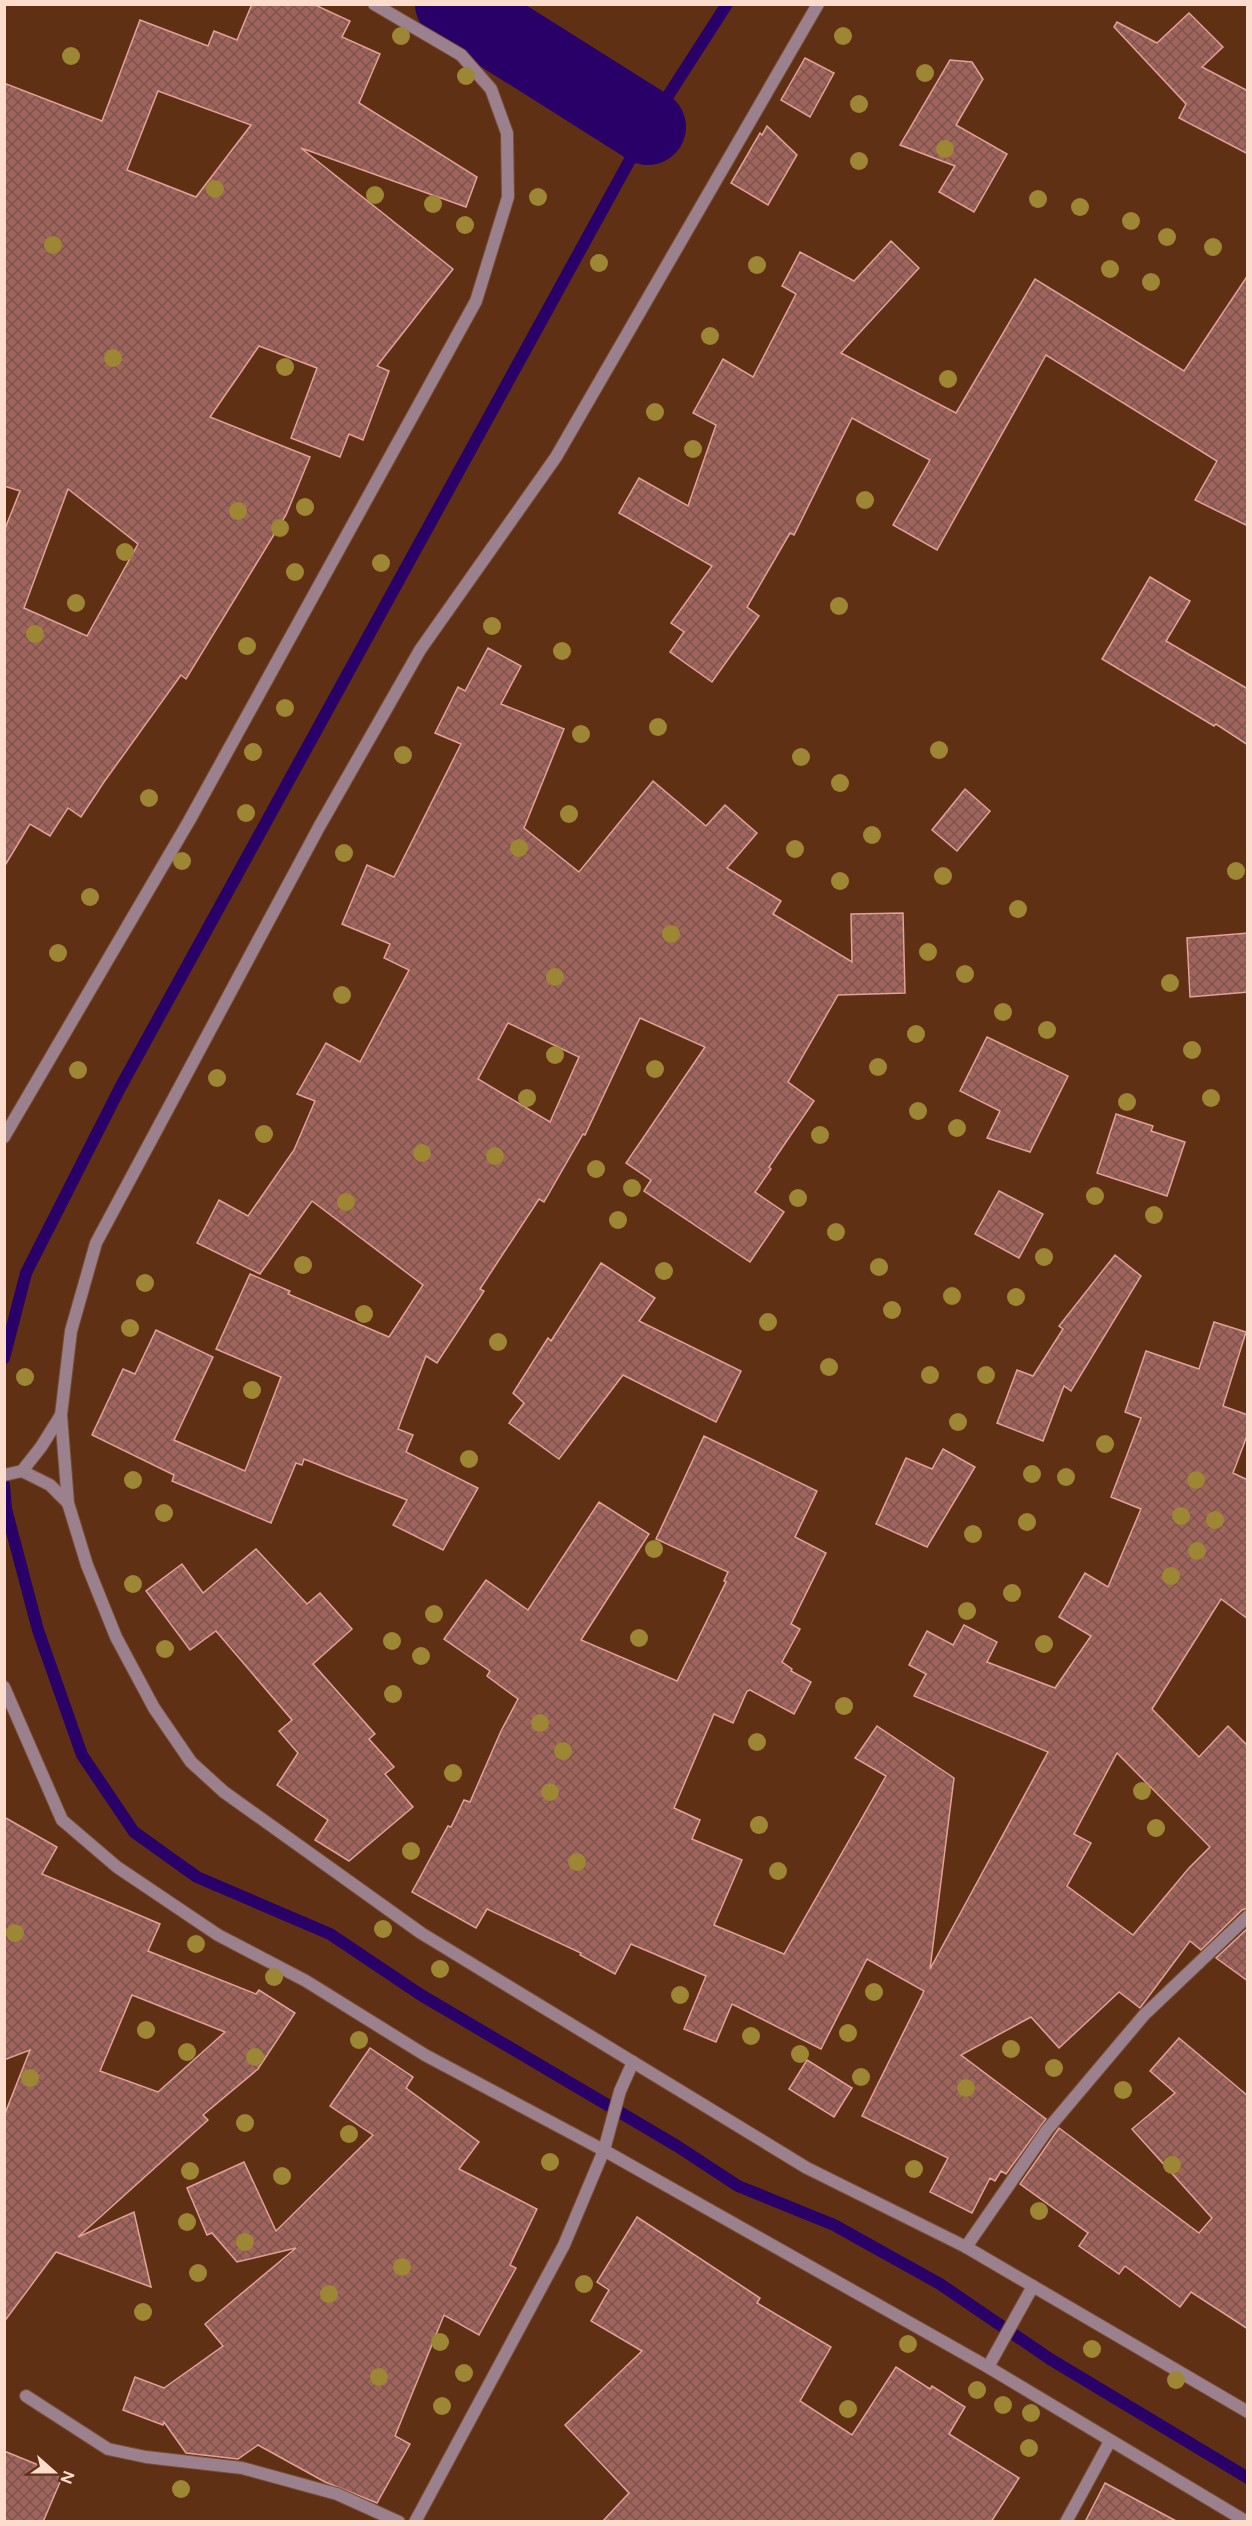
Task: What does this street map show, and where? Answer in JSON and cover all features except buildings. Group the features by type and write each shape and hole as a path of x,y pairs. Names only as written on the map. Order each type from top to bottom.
{"street":[{"path":"4,1137 189,821 476,301 508,197 507,133 492,89 461,55 374,4"},
{"path":"818,4 556,457 420,650 319,827 96,1243 74,1320 61,1415 68,1503 87,1565 117,1637 154,1708 191,1762 224,1792 422,1933 807,2168 966,2247 1248,2412"},
{"path":"22,1471 41,1447 61,1415"},
{"path":"4,1475 22,1471 50,1485 68,1503"},
{"path":"4,1687 62,1820 117,1867 218,1935 306,1981 425,2055 604,2150 988,2367 1247,2522"},
{"path":"966,2247 1047,2130 1144,2014 1248,1916"},
{"path":"415,2522 564,2245 604,2150 620,2091 633,2062"},
{"path":"988,2367 1033,2286"},
{"path":"26,2396 108,2449 146,2457 242,2468 337,2494 399,2522"},
{"path":"1066,2522 1110,2441"}],"waterway":[{"path":"453,4 648,127"},
{"path":"4,1358 26,1273 120,1088 648,127 727,4"},
{"path":"4,1485 6,1509 38,1630 82,1755 134,1832 197,1877 330,1934 421,1995 677,2146 738,2186 834,2225 940,2284 1050,2359 1248,2478"}]}
